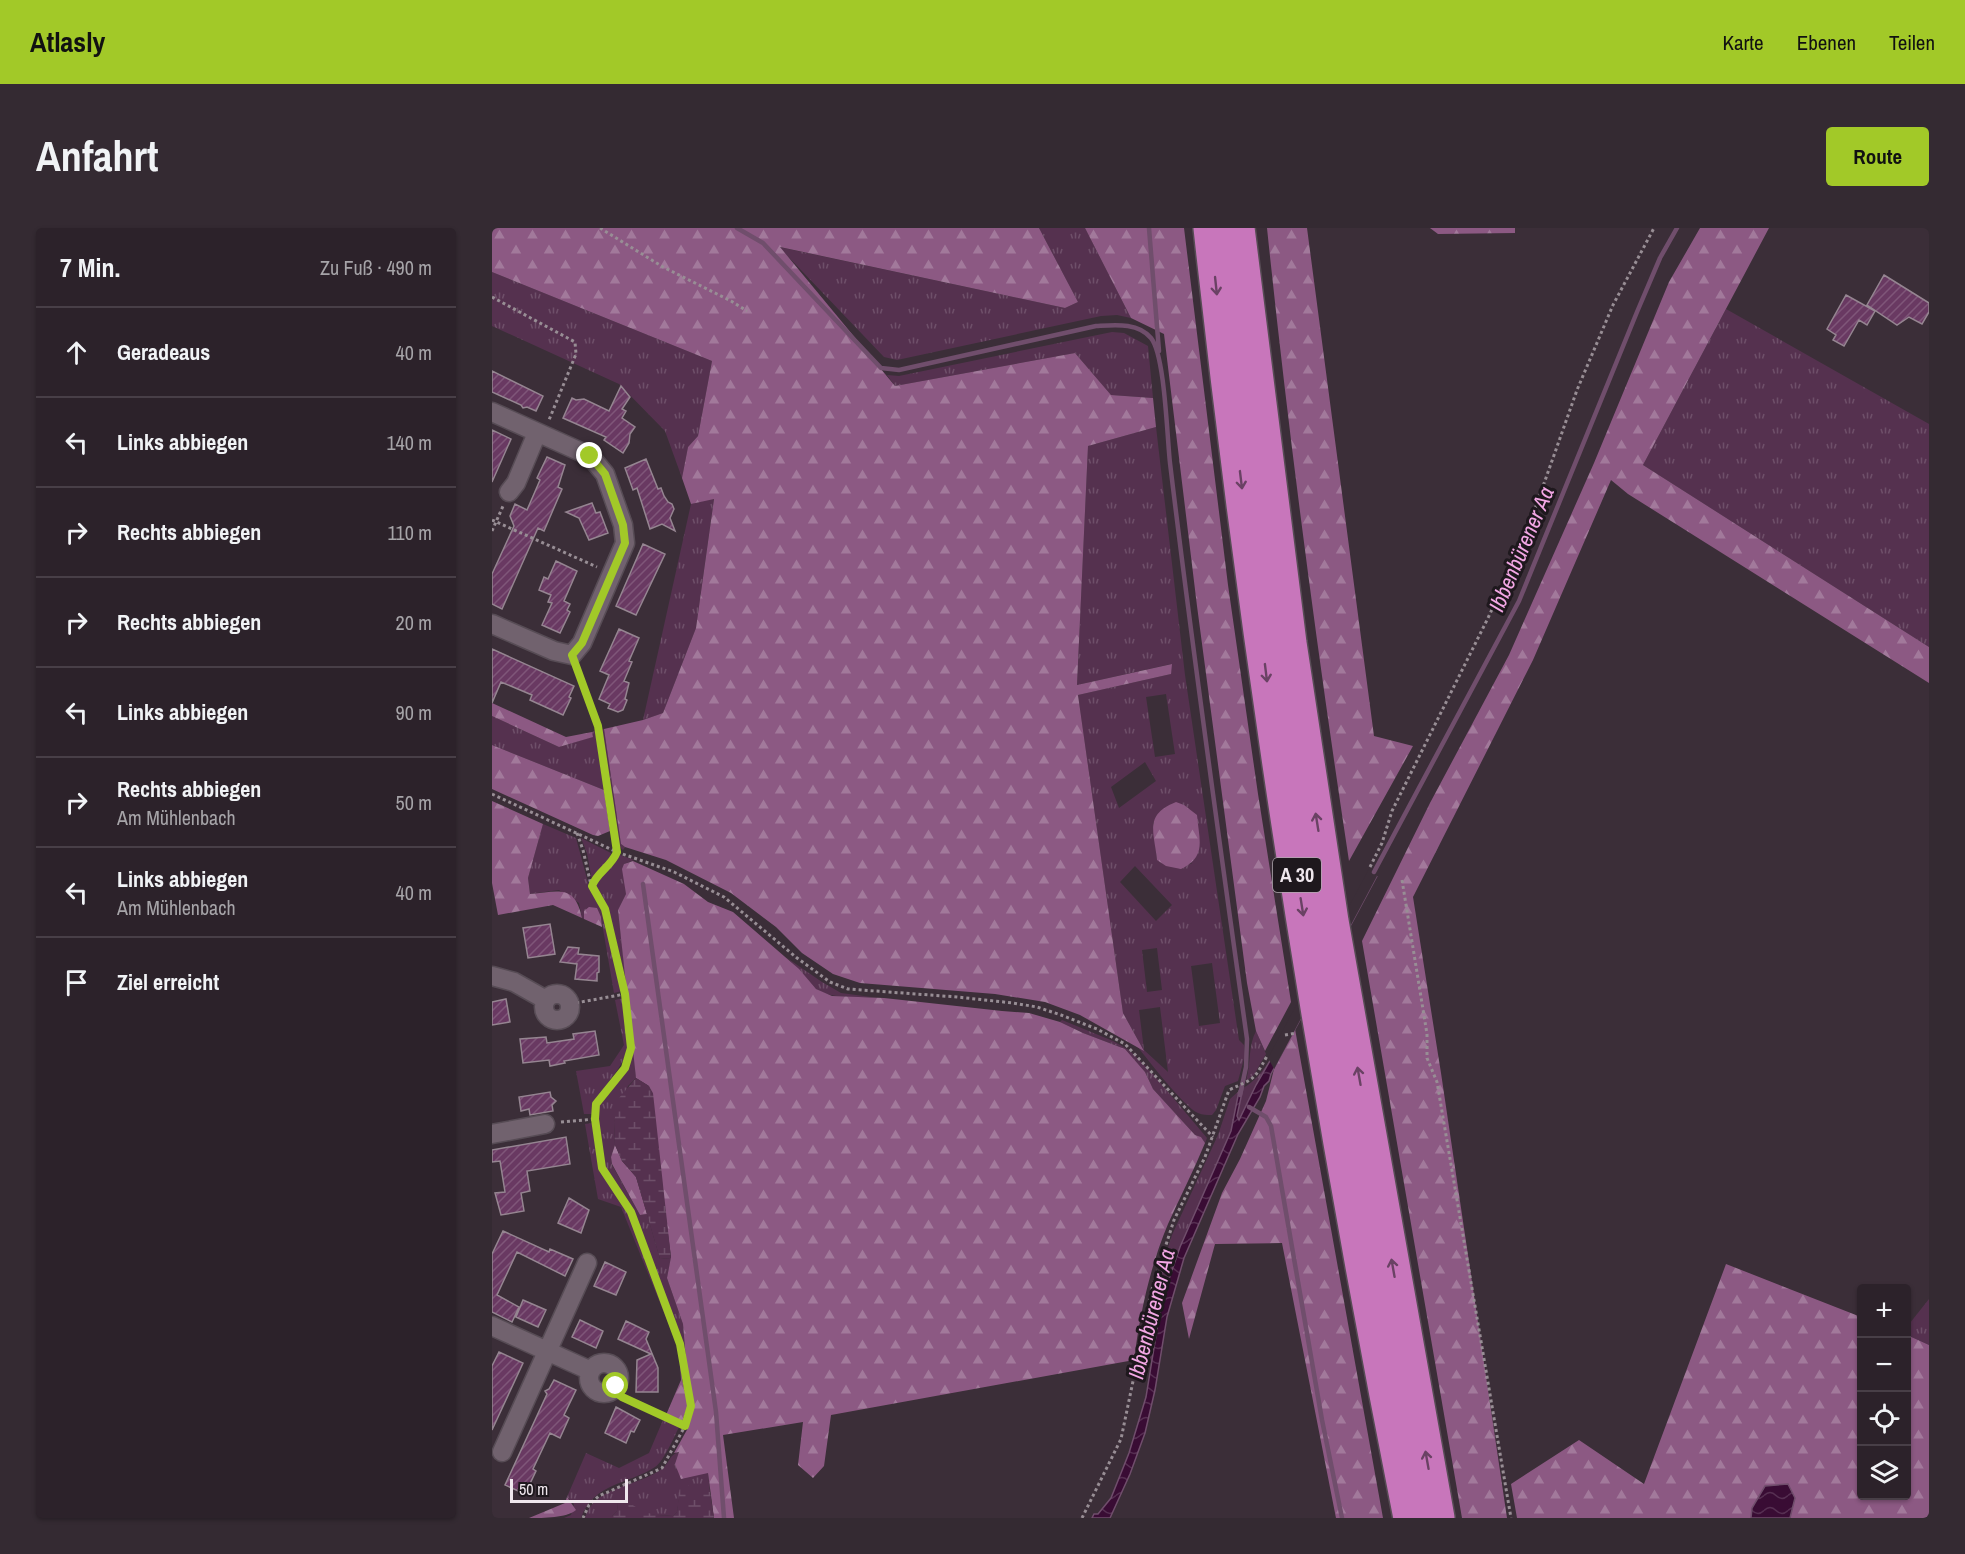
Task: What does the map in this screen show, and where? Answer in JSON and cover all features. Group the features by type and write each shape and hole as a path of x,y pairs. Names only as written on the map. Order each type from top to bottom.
{"highway":[{"name":"A 30","path":"1210,228 1271,714 1330,1084 1410,1518"},
{"name":"A 30","path":"1238,228 1290,643 1330,909 1438,1518"}],"street":[{"path":"492,412 590,456 605,474 623,525 625,543 582,643 572,655 554,651 492,624"},
{"path":"509,492 516,483 537,434"},
{"path":"492,976 514,982 546,1000 552,995 561,994 568,999 570,1005"},
{"path":"492,1134 545,1124"},
{"path":"502,1452 587,1263"},
{"path":"492,1326 591,1371 589,1380 592,1388 604,1393 613,1390"}],"path":[{"path":"600,228 663,267 747,311"},
{"path":"1370,867 1382,843 1392,811 1523,543 1577,390 1613,305 1654,228"},
{"path":"492,297 575,342 576,354 549,421 537,434"},
{"path":"492,531 494,521 509,492"},
{"path":"494,521 612,574"},
{"path":"572,655 598,726 617,852 613,862 595,879 592,886"},
{"path":"492,794 617,852 674,872 724,897 797,958 830,982 848,989 1013,1003 1045,1010 1097,1029 1125,1044 1213,1137"},
{"path":"577,833 584,850 592,886 605,909 625,994 631,1048 625,1068 596,1104 595,1119 602,1168 631,1212 680,1344 691,1406 685,1426 662,1468 599,1496 589,1505 583,1518"},
{"path":"1402,880 1427,1034 1427,1058 1437,1082 1512,1518"},
{"path":"570,1005 625,994"},
{"path":"1285,1035 1296,1033"},
{"path":"1082,1518 1120,1439 1153,1285 1174,1220 1213,1137 1229,1090 1246,1083 1258,1074 1267,1056"},
{"path":"545,1124 595,1119"},
{"path":"613,1390 622,1397 685,1426"}],"green space":[{"path":"492,228 1039,228 1078,302 1065,308 780,247 895,386 1075,353 1111,395 1153,398 1156,427 1088,446 1077,685 1172,664 1171,674 1078,695 1123,1013 1144,1051 1080,1015 1045,1002 995,994 860,983 833,974 802,953 776,927 731,893 666,860 621,844 604,729 663,713 696,628 714,499 691,504 682,478 688,447 698,436 712,361 492,272"},
{"path":"1039,228 1085,228 1131,318 1117,315 1101,316 897,360 884,357 779,247 1065,308 1078,302"},
{"path":"1085,228 1184,228 1228,585 1291,1002 1265,1051 1256,1031 1247,983 1164,334 1131,318"},
{"path":"1267,228 1307,228 1374,736 1413,746 1349,861 1304,544"},
{"path":"1430,228 1515,228 1515,233 1438,234"},
{"path":"1700,228 1769,228 1643,465 1929,647 1929,683 1628,494 1611,480 1533,660 1413,897 1507,1518 1462,1518 1362,941 1430,803 1509,655 1594,463 1669,282"},
{"path":"492,272 712,361 698,436 688,447 682,478 665,431 619,384 492,326"},
{"path":"1726,309 1929,424 1929,647 1643,465"},
{"path":"1112,332 1124,333 1148,346 1153,398 1111,395 1075,353 895,386 887,375 899,376"},
{"path":"1156,427 1185,675 1239,1040 1244,1045 1245,1055 1238,1081 1225,1086 1212,1115 1200,1114 1192,1109 1166,1082 1137,1046 1143,1049 1123,1013 1078,695 1171,674 1171,664 1077,685 1088,446","holes":["1166,694 1175,754 1155,757 1146,697","1145,762 1156,781 1119,808 1111,787","1153,822 1192,864 1157,860","1135,866 1172,905 1156,921 1120,882","1157,948 1162,990 1147,992 1142,950","1212,963 1220,1023 1199,1026 1191,966","1160,1007 1168,1072 1144,1050 1139,1010"]},
{"path":"714,498 696,628 663,713 643,720 691,504"},
{"path":"492,703 566,737 592,732 593,737 559,747 492,716"},
{"path":"492,716 559,747 592,737 592,732 595,731 604,790 492,745"},
{"path":"604,729 621,844 625,847 623,850 617,844 601,730"},
{"path":"492,745 604,790 610,831 598,836 593,835 492,789"},
{"path":"492,801 543,824 528,878 530,894 556,891 570,894 579,907 582,918 553,905 498,915 492,883"},
{"path":"1176,802 1197,815 1200,840 1195,859 1181,869 1166,866 1157,860 1153,832 1155,818 1159,812"},
{"path":"543,824 576,838 590,890 603,913 622,991 614,993 601,917 584,911 584,919 582,918 579,903 559,890 530,894 528,878"},
{"path":"581,838 611,853 609,861 592,881 587,853"},
{"path":"620,855 634,860 624,864 626,894 618,910 626,981 608,907 594,888"},
{"path":"633,861 684,884 708,902 733,912 799,969 816,989 832,996 884,998 1029,1013 1060,1022 1125,1049 1145,1072 1153,1089 1205,1143 1168,1224 1156,1257 1139,1325 1134,1360 831,1415 824,1466 813,1478 798,1465 803,1422 723,1435 734,1518 714,1518 708,1473 681,1479 675,1464 679,1452 674,1453 688,1428 693,1407 688,1385 683,1324 667,1278 671,1257 649,1086 636,1078 618,910 626,894 622,869 624,864"},
{"path":"589,907 597,908 602,927 584,919 584,911"},
{"path":"787,958 841,993 871,997 843,997 822,992 809,983"},
{"path":"623,998 628,1033 626,1053 618,1069 602,1090 593,1114 584,1114 576,1071 610,1066 624,1045 615,1000"},
{"path":"1062,1020 1129,1050 1153,1074 1207,1138 1205,1143 1153,1089 1145,1072 1125,1049 1083,1033 1060,1022"},
{"path":"1295,1029 1383,1518 1336,1518 1282,1243 1215,1244 1189,1339 1182,1303 1222,1193 1266,1101 1274,1069"},
{"path":"1256,1031 1266,1054 1254,1075 1246,1081 1252,1043"},
{"path":"634,1049 636,1078 628,1086 614,1122 615,1145 611,1157 612,1165 640,1215 647,1214 660,1259 671,1258 667,1278 683,1324 685,1353 630,1205 605,1169 597,1110 601,1101 628,1069"},
{"path":"1276,1051 1239,1120 1237,1117 1243,1088 1257,1077"},
{"path":"636,1078 649,1086 653,1093 671,1258 660,1259 636,1177 622,1161 615,1145 614,1122 619,1098"},
{"path":"1239,1091 1231,1131 1180,1247 1169,1279 1159,1317 1152,1361 1140,1359 1153,1296 1172,1235 1218,1135 1230,1099"},
{"path":"594,1123 602,1170 630,1214 679,1344 678,1347 621,1207 598,1199 585,1124"},
{"path":"615,1145 622,1161 636,1177 647,1214 640,1215 612,1164 611,1157"},
{"path":"1726,1264 1857,1315 1857,1500 1911,1500 1911,1337 1929,1345 1929,1518 1517,1518 1511,1484 1579,1440 1644,1484"},
{"path":"1929,1299 1929,1345 1911,1337 1911,1322"},
{"path":"679,1344 682,1379 688,1405 682,1422 666,1415 681,1380"},
{"path":"663,1420 679,1427 662,1460 655,1467 603,1491 587,1506 581,1518 564,1518 571,1515 574,1504 567,1497 586,1453 619,1468 649,1453"},
{"path":"679,1452 708,1473 710,1492 680,1492 677,1512 673,1516 650,1514 640,1511 631,1504 618,1503 617,1511 612,1516 585,1518 590,1507 598,1499 653,1474 663,1468"},
{"path":"683,1483 688,1485 693,1492 710,1492 714,1518 606,1518 617,1511 618,1503 623,1498 646,1512 673,1516 677,1512 680,1485"},
{"path":"567,1497 576,1510 572,1513 554,1517 529,1518 565,1503"}],"water":[{"path":"1377,876 1269,1081 1238,1134 1184,1258 1167,1317 1155,1390 1145,1433 1130,1474 1110,1518 1092,1518 1111,1498 1129,1453 1146,1397 1159,1317 1169,1279 1180,1247 1231,1131 1239,1091 1243,1088 1237,1116 1239,1120 1256,1085"},
{"path":"1788,1484 1795,1498 1790,1518 1751,1518 1752,1508 1765,1486"}],"pier":[{"path":"1370,867 1377,876 1274,1069 1268,1058"}],"building":[{"path":"1884,275 1929,303 1929,312 1922,324 1909,317 1897,325 1867,305"},
{"path":"1846,295 1875,311 1867,325 1859,320 1844,346 1833,340 1836,335 1827,329"},
{"path":"492,371 543,396 536,411 527,407 523,408 492,392"},
{"path":"621,386 630,397 622,409 626,411 622,418 635,427 623,453 604,440 606,437 563,418 572,398 584,399 609,411"},
{"path":"492,430 511,439 492,482"},
{"path":"547,457 565,465 558,487 562,489 544,531 538,528 502,609 492,604 492,574 514,526 510,516 515,504 527,510 540,480 537,478"},
{"path":"646,459 658,489 661,488 668,502 672,504 674,509 670,518 675,531 662,524 650,529 637,488 633,490 625,468"},
{"path":"592,503 596,513 600,512 608,533 589,540 579,518 566,512"},
{"path":"643,544 665,554 636,615 616,606"},
{"path":"556,561 577,571 564,601 570,604 567,610 570,612 560,633 542,625 552,603 548,602 551,595 539,590 544,577 548,579"},
{"path":"619,629 639,638 629,661 632,662 624,681 629,683 625,699 627,700 623,710 618,712 608,708 610,704 599,699 609,675 600,671"},
{"path":"492,649 574,686 563,715 530,700 532,695 501,682 492,703"},
{"path":"550,924 555,954 528,958 523,928"},
{"path":"568,947 579,948 578,954 599,956 597,981 575,979 577,964 560,962"},
{"path":"506,999 510,1022 492,1025 492,1002"},
{"path":"595,1031 599,1055 564,1061 565,1063 550,1066 549,1060 523,1063 520,1039 546,1037 547,1043 574,1039 573,1034"},
{"path":"550,1092 551,1097 556,1101 552,1105 553,1111 530,1115 529,1109 521,1111 519,1097"},
{"path":"566,1137 570,1164 527,1171 530,1191 521,1193 524,1211 501,1215 495,1193 505,1192 500,1161 492,1162 492,1150"},
{"path":"569,1198 589,1210 581,1233 558,1223"},
{"path":"503,1231 549,1252 550,1249 573,1259 565,1276 517,1252 497,1295 519,1307 512,1322 492,1312 492,1254"},
{"path":"605,1262 626,1272 616,1295 594,1286"},
{"path":"523,1300 546,1310 538,1327 516,1317"},
{"path":"580,1320 603,1331 596,1348 572,1337"},
{"path":"626,1321 649,1332 646,1339 658,1368 658,1392 636,1392 637,1360 651,1354 618,1339"},
{"path":"499,1352 523,1363 492,1430 492,1366"},
{"path":"554,1380 576,1390 564,1415 569,1418 560,1438 550,1433 533,1469 536,1471 525,1494 505,1485 547,1394 545,1391 549,1389"},
{"path":"616,1407 640,1420 634,1432 631,1431 626,1443 605,1433"}],"waterway":[{"path":"737,228 763,243 881,368 899,370 1096,326 1133,327 1151,338 1156,347 1165,397 1170,463 1188,607 1247,1039 1246,1067 1240,1095"},
{"path":"1149,228 1159,351"},
{"name":"Ibbenbürener Aa","path":"1374,872 1519,601 1637,312 1660,258 1677,228"},
{"path":"643,884 716,1412 724,1518"},
{"path":"1249,1107 1266,1117 1271,1126 1322,1420 1342,1518"}],"route":[{"path":"590,456 605,474 623,525 625,543 582,643 572,655 598,726 617,852 613,862 595,879 592,886 605,909 625,994 631,1048 625,1068 596,1104 595,1119 602,1168 631,1212 680,1344 691,1406 685,1426 622,1397 613,1390 616,1386"}]}
